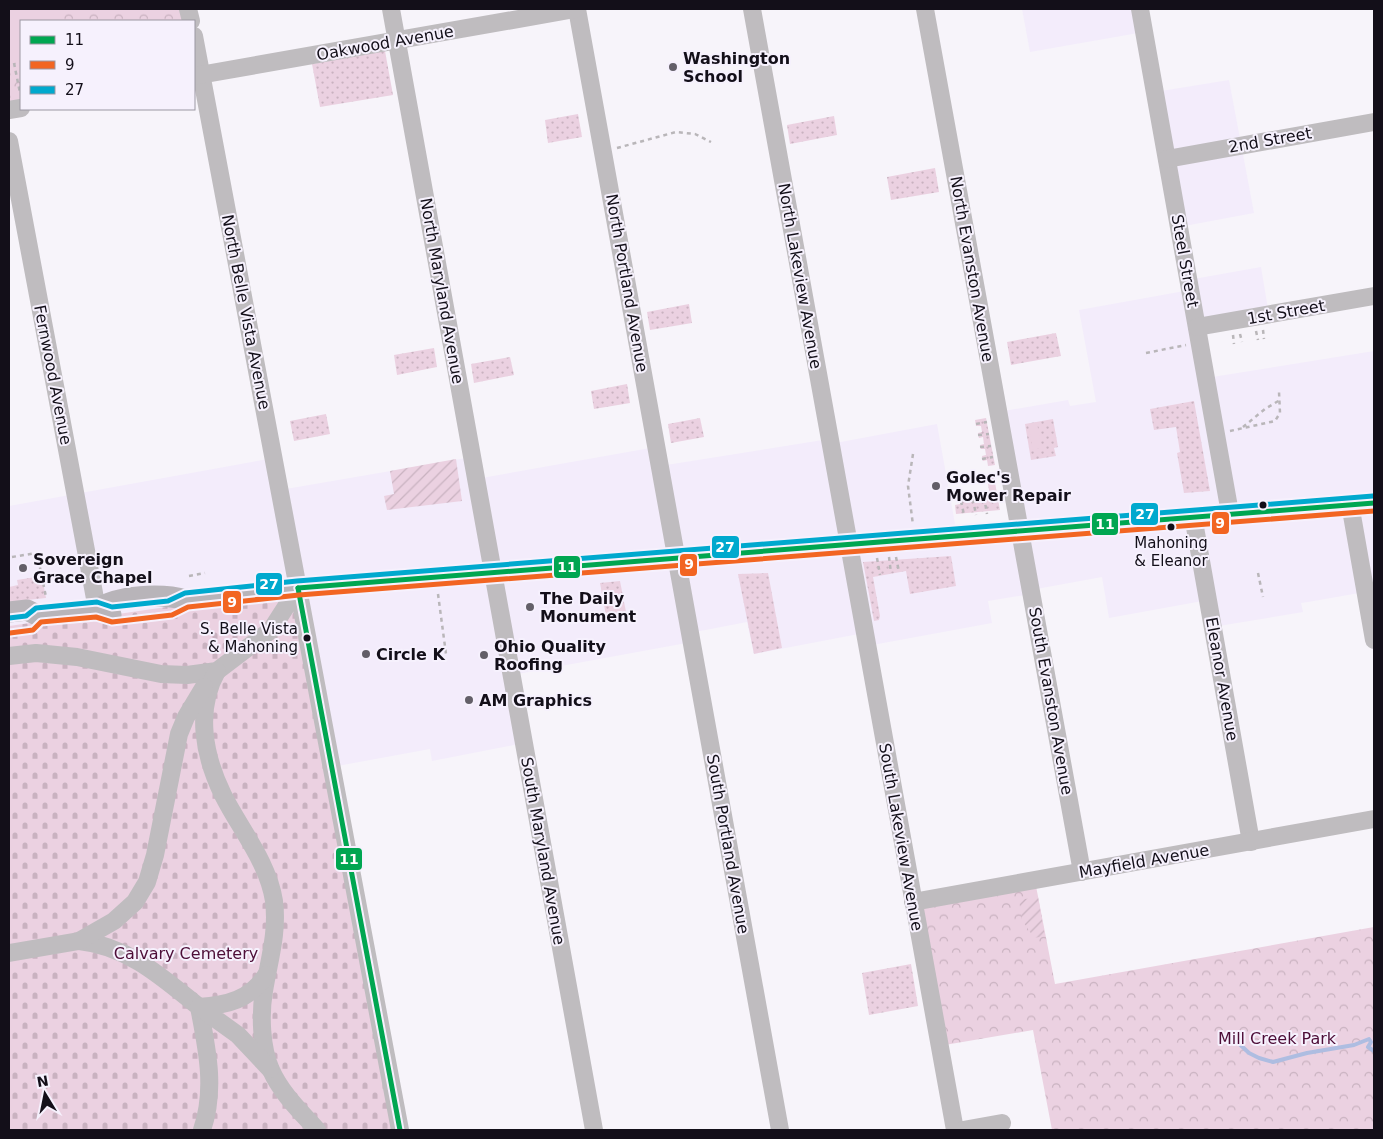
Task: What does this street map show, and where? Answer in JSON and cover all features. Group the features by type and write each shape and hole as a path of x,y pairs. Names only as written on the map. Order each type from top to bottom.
{"main road":[{"path":"9,612 42,607 97,609 109,601 169,595 186,600 298,588 1374,502"},
{"path":"9,626 30,624 42,607"}],"street":[{"name":"North Maryland Avenue","path":"391,9 493,572"},
{"name":"Oakwood Avenue","path":"197,76 576,9"},
{"name":"North Portland Avenue","path":"576,9 676,558"},
{"name":"North Lakeview Avenue","path":"752,9 848,544"},
{"name":"North Evanston Avenue","path":"925,9 1020,530"},
{"name":"Steel Street","path":"1140,9 1230,513"},
{"name":"North Belle Vista Avenue","path":"195,49 197,76 298,588 400,1130"},
{"name":"2nd Street","path":"1167,159 1374,122"},
{"name":"Fernwood Avenue","path":"9,141 97,609"},
{"name":"1st Street","path":"1198,335 1374,296"},
{"path":"1350,504 1374,640"},
{"name":"Eleanor Avenue","path":"1193,516 1251,842"},
{"name":"South Evanston Avenue","path":"1020,530 1082,872"},
{"name":"South Lakeview Avenue","path":"848,544 955,1130"},
{"name":"South Portland Avenue","path":"676,558 780,1130"},
{"name":"South Maryland Avenue","path":"493,572 594,1130"},
{"path":"9,953 79,941 114,921 135,902 142,892 157,847 179,734 198,695 217,671 271,630 298,588"},
{"path":"9,656 50,654 161,674 187,676 217,671"},
{"path":"217,671 205,697 204,729 207,749 223,794 254,851 271,887 274,901 274,945 267,972 262,1015 271,1070"},
{"name":"Mayfield Avenue","path":"913,902 1374,819"},
{"path":"79,941 113,948 151,968 199,1008 238,1034 271,1070 292,1102 317,1130"},
{"path":"199,1008 216,1006 241,999 254,990 267,972"},
{"path":"199,1008 210,1072 208,1109 202,1130"},
{"path":"963,1130 1002,1123"}],"path":[{"path":"14,63 20,91"},
{"path":"603,152 676,132 695,134 711,142"},
{"path":"1262,327 1264,338"},
{"path":"1256,328 1258,340"},
{"path":"1240,331 1242,342"},
{"path":"1232,332 1234,344"},
{"path":"1146,353 1198,335"},
{"path":"1216,433 1276,420 1280,413 1279,392"},
{"path":"1242,428 1265,409 1280,400"},
{"path":"976,424 987,422"},
{"path":"978,436 989,434"},
{"path":"980,447 992,446"},
{"path":"913,454 908,486 916,538"},
{"path":"982,459 994,457"},
{"path":"984,497 987,514"},
{"path":"973,499 976,515"},
{"path":"962,501 964,516"},
{"path":"12,557 37,553 42,607"},
{"path":"888,557 892,573"},
{"path":"896,557 899,572"},
{"path":"877,558 880,575"},
{"path":"189,576 205,573"},
{"path":"1258,573 1263,597"},
{"path":"436,577 446,654"}],"shaded area":[{"path":"1022,9 1140,9 1144,32 1030,52"},
{"path":"1229,80 1254,213 1179,227 1155,92"},
{"path":"1261,267 1269,315 1197,327 1206,378 1374,351 1374,599 1365,592 1301,603 1303,612 1213,627 1208,600 1109,618 1102,577 1031,590 1031,594 988,601 992,623 867,646 864,633 754,654 747,622 690,633 692,642 512,675 524,743 432,761 430,749 332,767 170,608 9,626 9,506 274,458 280,490 472,457 476,479 656,447 660,466 829,439 830,444 937,424 957,535 1019,530 998,412 1068,400 1070,406 1096,402 1079,310 1190,290 1188,280"}],"green space":[{"path":"9,9 188,9 191,20 20,20 20,108 9,110"},
{"path":"9,9 53,9 55,20 20,20 20,62 9,64"},
{"path":"385,51 393,95 320,107 312,64"},
{"path":"578,114 582,137 548,143 545,120"},
{"path":"834,116 837,135 790,144 787,125"},
{"path":"935,168 939,192 891,200 887,177"},
{"path":"689,304 692,323 650,330 647,312"},
{"path":"1056,333 1061,356 1011,365 1007,342"},
{"path":"434,348 437,367 397,375 394,355"},
{"path":"510,357 514,375 474,383 471,364"},
{"path":"627,384 630,403 594,409 591,391"},
{"path":"1194,401 1210,491 1184,493 1177,453 1180,452 1176,427 1154,430 1150,409"},
{"path":"326,414 330,434 294,441 290,421"},
{"path":"700,418 704,437 671,443 668,424"},
{"path":"986,418 995,465 988,466 987,460 983,461 982,456 986,455 985,449 981,449 980,445 984,444 983,437 979,438 978,433 982,432 981,426 976,426 975,420"},
{"path":"1053,419 1058,447 1054,448 1056,456 1031,460 1025,424"},
{"path":"1037,422 1041,448 1033,450 1028,424"},
{"path":"456,459 462,501 387,510 384,496 394,494 390,471"},
{"path":"994,477 1000,510 956,514 955,505 960,504 960,501 972,502 971,499 983,500 983,497 990,496 987,478"},
{"path":"951,556 956,586 910,594 906,571 873,577 880,616 879,620 874,621 863,562"},
{"path":"768,573 782,648 754,654 738,574"},
{"path":"42,576 46,598 9,602 9,587 18,585 17,580"},
{"path":"620,581 626,612 606,616 600,583"},
{"name":"Calvary Cemetery","path":"298,588 400,1130 9,1130 9,626 30,623 37,615 111,615"},
{"name":"Mill Creek Park","path":"1035,881 1055,984 1374,927 1374,1130 1052,1130 1033,1030 939,1046 913,902"},
{"path":"1038,897 1045,936 1034,938 1022,920 1019,900"},
{"path":"911,964 918,1006 869,1015 862,973"}],"waterway":[{"path":"1232,1037 1249,1053 1273,1062 1307,1053 1354,1045 1369,1039 1371,1042 1368,1047 1374,1051"}],"transit line":[{"name":"27","path":"9,618 26,616 36,608 97,602 112,607 168,601 185,593 297,581 1373,496"},
{"name":"11","path":"298,588 1374,503"},
{"name":"9","path":"10,633 33,630 41,622 96,617 112,622 172,615 188,607 299,595 1374,511"},
{"name":"11","path":"298,588 400,1130"}],"place":[{"name":"Washington School","path":"673,67"},
{"name":"Golec's Mower Repair","path":"936,486"},
{"name":"Mahoning & Eleanor","path":"1171,527"},
{"name":"Sovereign Grace Chapel","path":"23,568"},
{"name":"The Daily Monument","path":"530,607"},
{"name":"S. Belle Vista & Mahoning","path":"307,638"},
{"name":"Circle K","path":"366,654"},
{"name":"Ohio Quality Roofing","path":"484,655"},
{"name":"AM Graphics","path":"469,700"}]}
